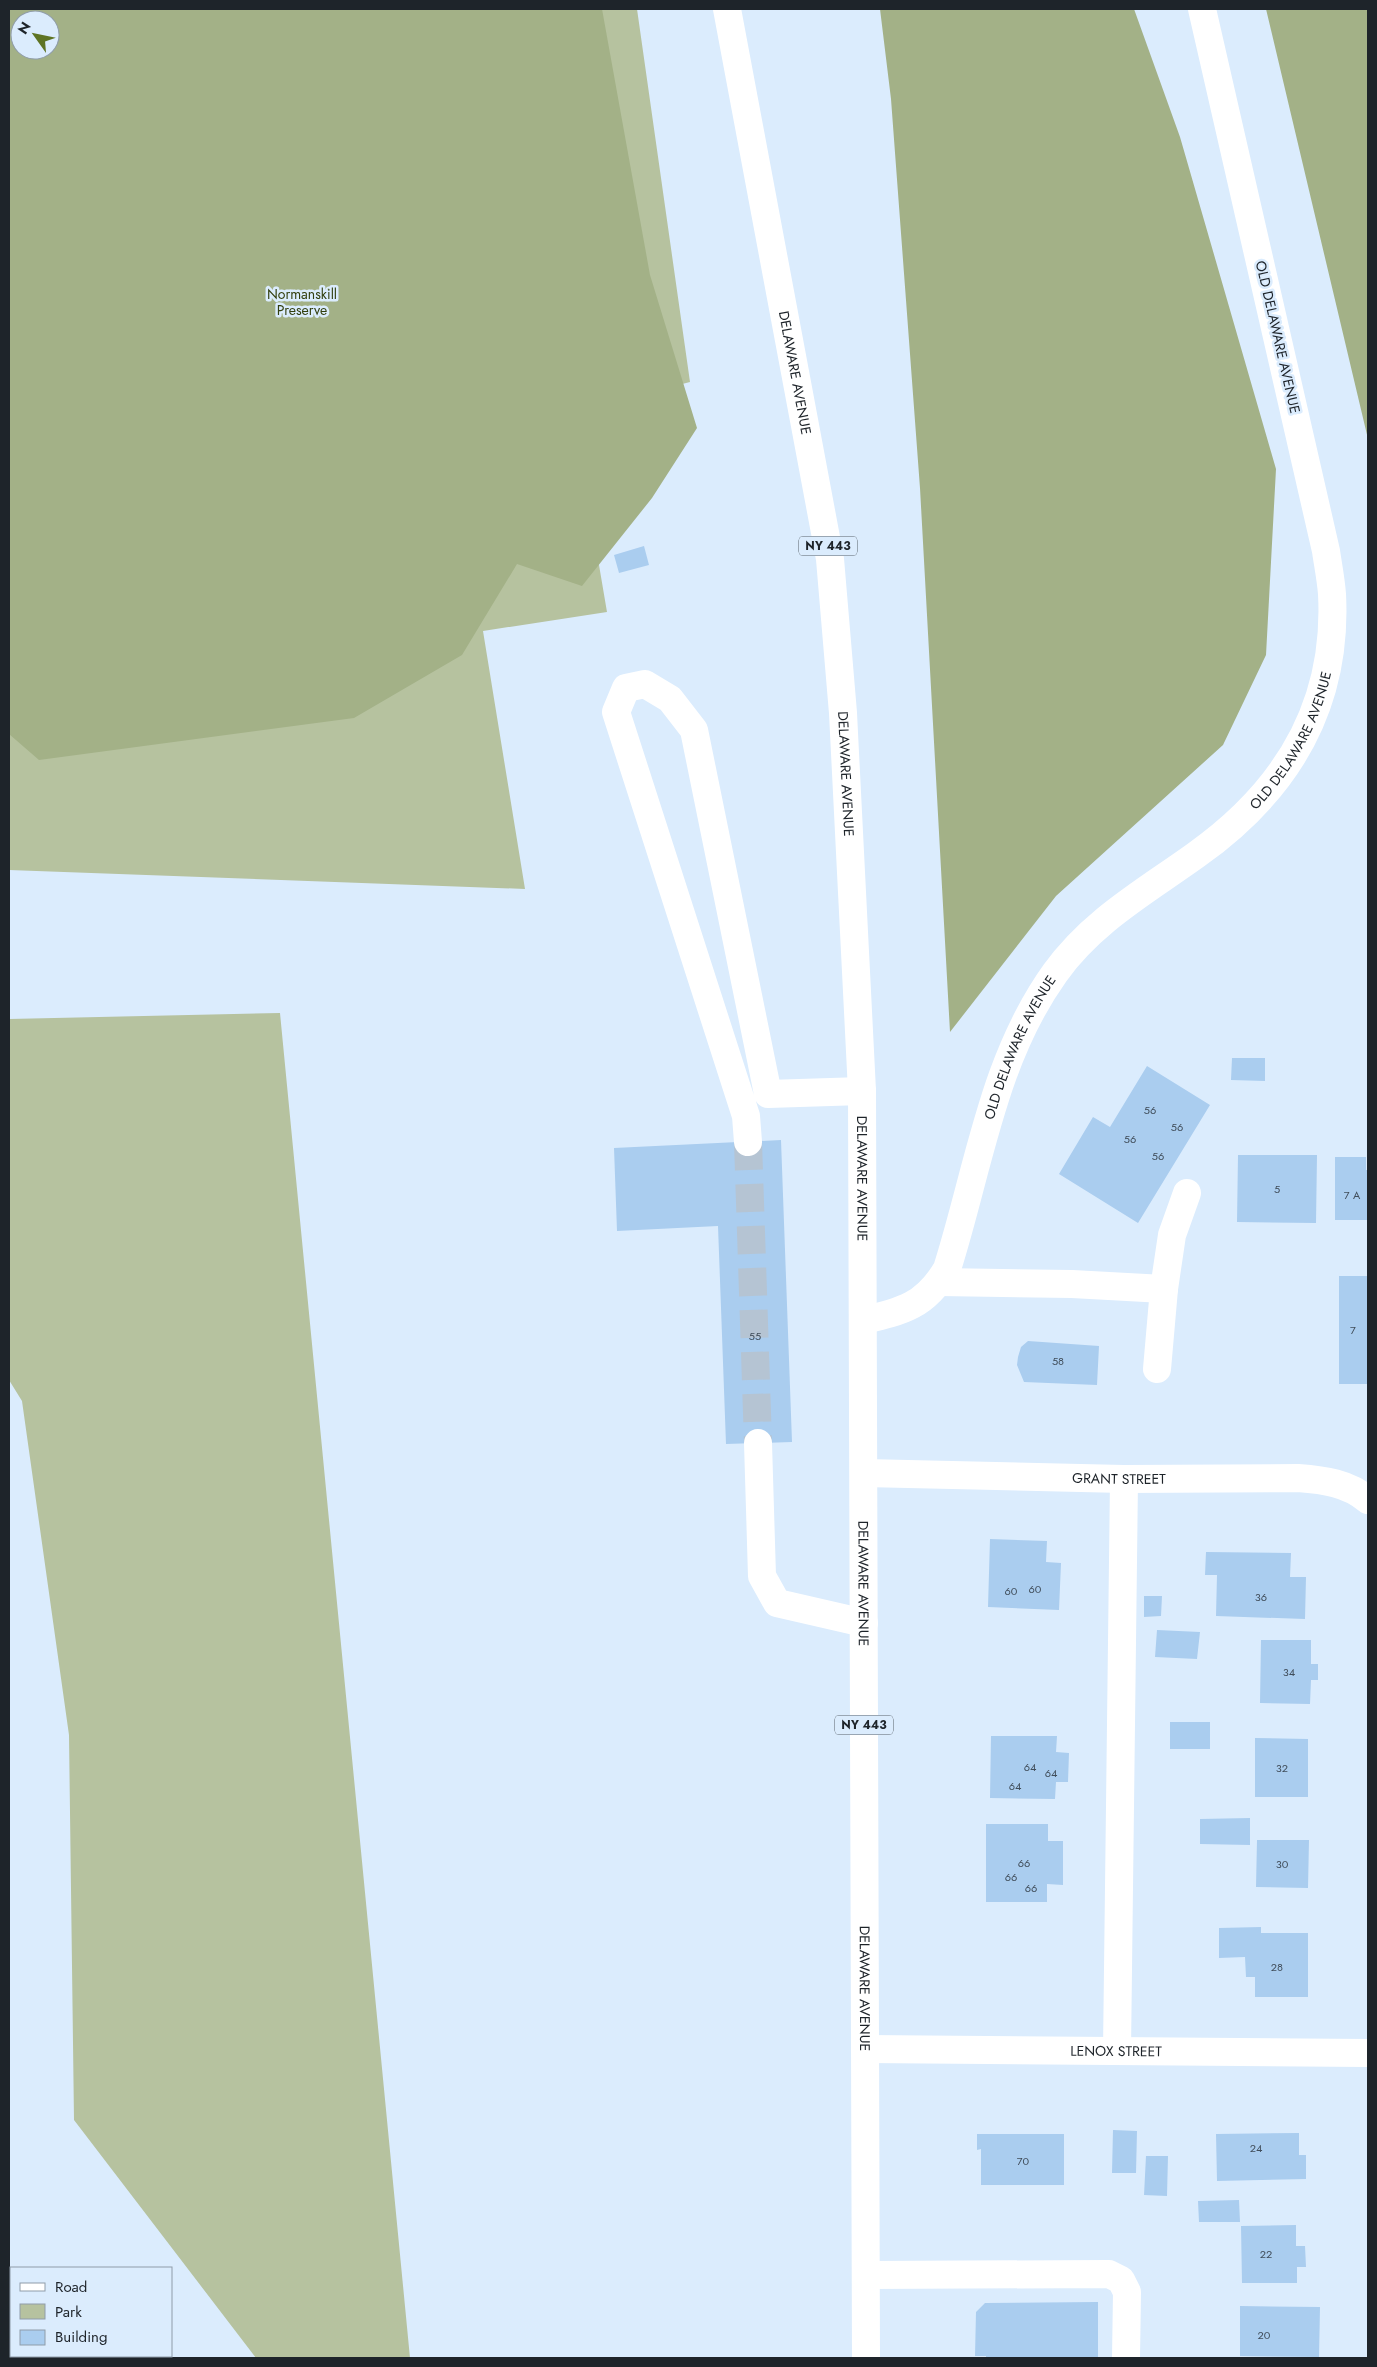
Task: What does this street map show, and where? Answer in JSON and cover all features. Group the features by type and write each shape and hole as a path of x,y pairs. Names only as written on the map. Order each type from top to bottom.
{"street":[{"name":"DELAWARE AVENUE","path":"727,9 830,559 843,713 862,1092 866,2358"},
{"name":"OLD DELAWARE AVENUE","path":"864,1320 897,1313 913,1306 939,1282 947,1269 988,1117 1000,1084 1022,1030 1046,987 1066,958 1104,921 1216,840 1267,792 1282,773 1308,728 1325,681 1332,630 1332,593 1326,551 1202,9"},
{"path":"748,1142 746,1116 616,712 626,688 645,684 662,694 670,699 694,730 768,1094 862,1092"},
{"path":"1158,1369 1164,1290 1172,1235 1187,1193"},
{"path":"939,1282 1072,1284 1164,1290"},
{"path":"758,1443 762,1576 777,1602 864,1623"},
{"name":"GRANT STREET","path":"864,1473 1124,1479 1298,1478 1322,1480 1346,1486 1368,1500"},
{"path":"1117,2051 1124,1479"},
{"name":"LENOX STREET","path":"864,2049 1368,2053"},
{"path":"866,2275 1109,2274 1121,2280 1127,2292 1126,2358"}],"green space":[{"name":"Normanskill Preserve","path":"9,9 637,9 690,382 573,412 607,612 483,631 525,889 9,870"},
{"name":"Normanskill Preserve","path":"9,9 602,9 650,275 697,428 652,498 582,586 517,564 462,655 354,718 39,760 9,734"},
{"path":"880,9 1134,9 1180,137 1276,469 1266,655 1223,745 1056,896 950,1032 920,488 891,99"},
{"path":"1266,9 1368,9 1368,439"},
{"path":"280,1013 410,2358 256,2358 74,2120 69,1735 22,1401 9,1380 9,1019"}],"building":[{"path":"644,546 649,565 619,573 614,555"},
{"path":"1232,1058 1265,1058 1265,1081 1231,1080"},
{"path":"1147,1066 1210,1105 1138,1223 1059,1174 1093,1117 1110,1127"},
{"path":"781,1140 792,1442 726,1444 718,1226 617,1231 614,1148"},
{"path":"1238,1155 1317,1155 1316,1223 1237,1222"},
{"path":"1335,1157 1366,1157 1366,1170 1368,1170 1368,1220 1335,1220"},
{"path":"1339,1276 1368,1276 1368,1384 1339,1384"},
{"path":"1028,1341 1099,1346 1097,1385 1024,1382 1017,1365 1021,1347"},
{"path":"990,1539 1047,1541 1046,1562 1061,1563 1059,1610 988,1607"},
{"path":"1206,1552 1291,1553 1290,1577 1306,1577 1305,1619 1216,1616 1217,1575 1205,1575"},
{"path":"1144,1596 1162,1596 1161,1616 1144,1617"},
{"path":"1157,1630 1200,1632 1197,1659 1155,1657"},
{"path":"1261,1640 1311,1640 1311,1664 1318,1664 1318,1680 1311,1680 1310,1704 1260,1703"},
{"path":"1170,1722 1210,1722 1210,1749 1170,1749"},
{"path":"991,1736 1057,1736 1056,1752 1069,1753 1068,1782 1056,1782 1055,1799 990,1798"},
{"path":"1255,1738 1308,1739 1308,1797 1255,1797"},
{"path":"1250,1818 1250,1845 1200,1844 1200,1819"},
{"path":"986,1824 1048,1824 1048,1841 1063,1841 1063,1885 1047,1884 1047,1902 986,1902"},
{"path":"1257,1840 1309,1840 1308,1888 1256,1887"},
{"path":"1261,1927 1261,1933 1308,1933 1308,1997 1255,1997 1255,1977 1246,1977 1245,1957 1219,1958 1219,1928"},
{"path":"1113,2130 1137,2131 1136,2173 1112,2173"},
{"path":"1299,2133 1299,2155 1306,2155 1306,2179 1217,2181 1216,2134"},
{"path":"977,2134 1064,2134 1064,2185 981,2185 981,2149 977,2150"},
{"path":"1146,2156 1168,2156 1167,2196 1144,2195"},
{"path":"1239,2200 1240,2222 1199,2222 1198,2201"},
{"path":"1296,2225 1296,2246 1305,2246 1306,2267 1297,2267 1297,2283 1242,2283 1241,2226"},
{"path":"1098,2302 1098,2358 986,2358 986,2356 975,2356 976,2312 985,2303"},
{"path":"1240,2306 1320,2307 1319,2357 1240,2356"}],"tunnel":[{"path":"748,1142 758,1443"}]}
